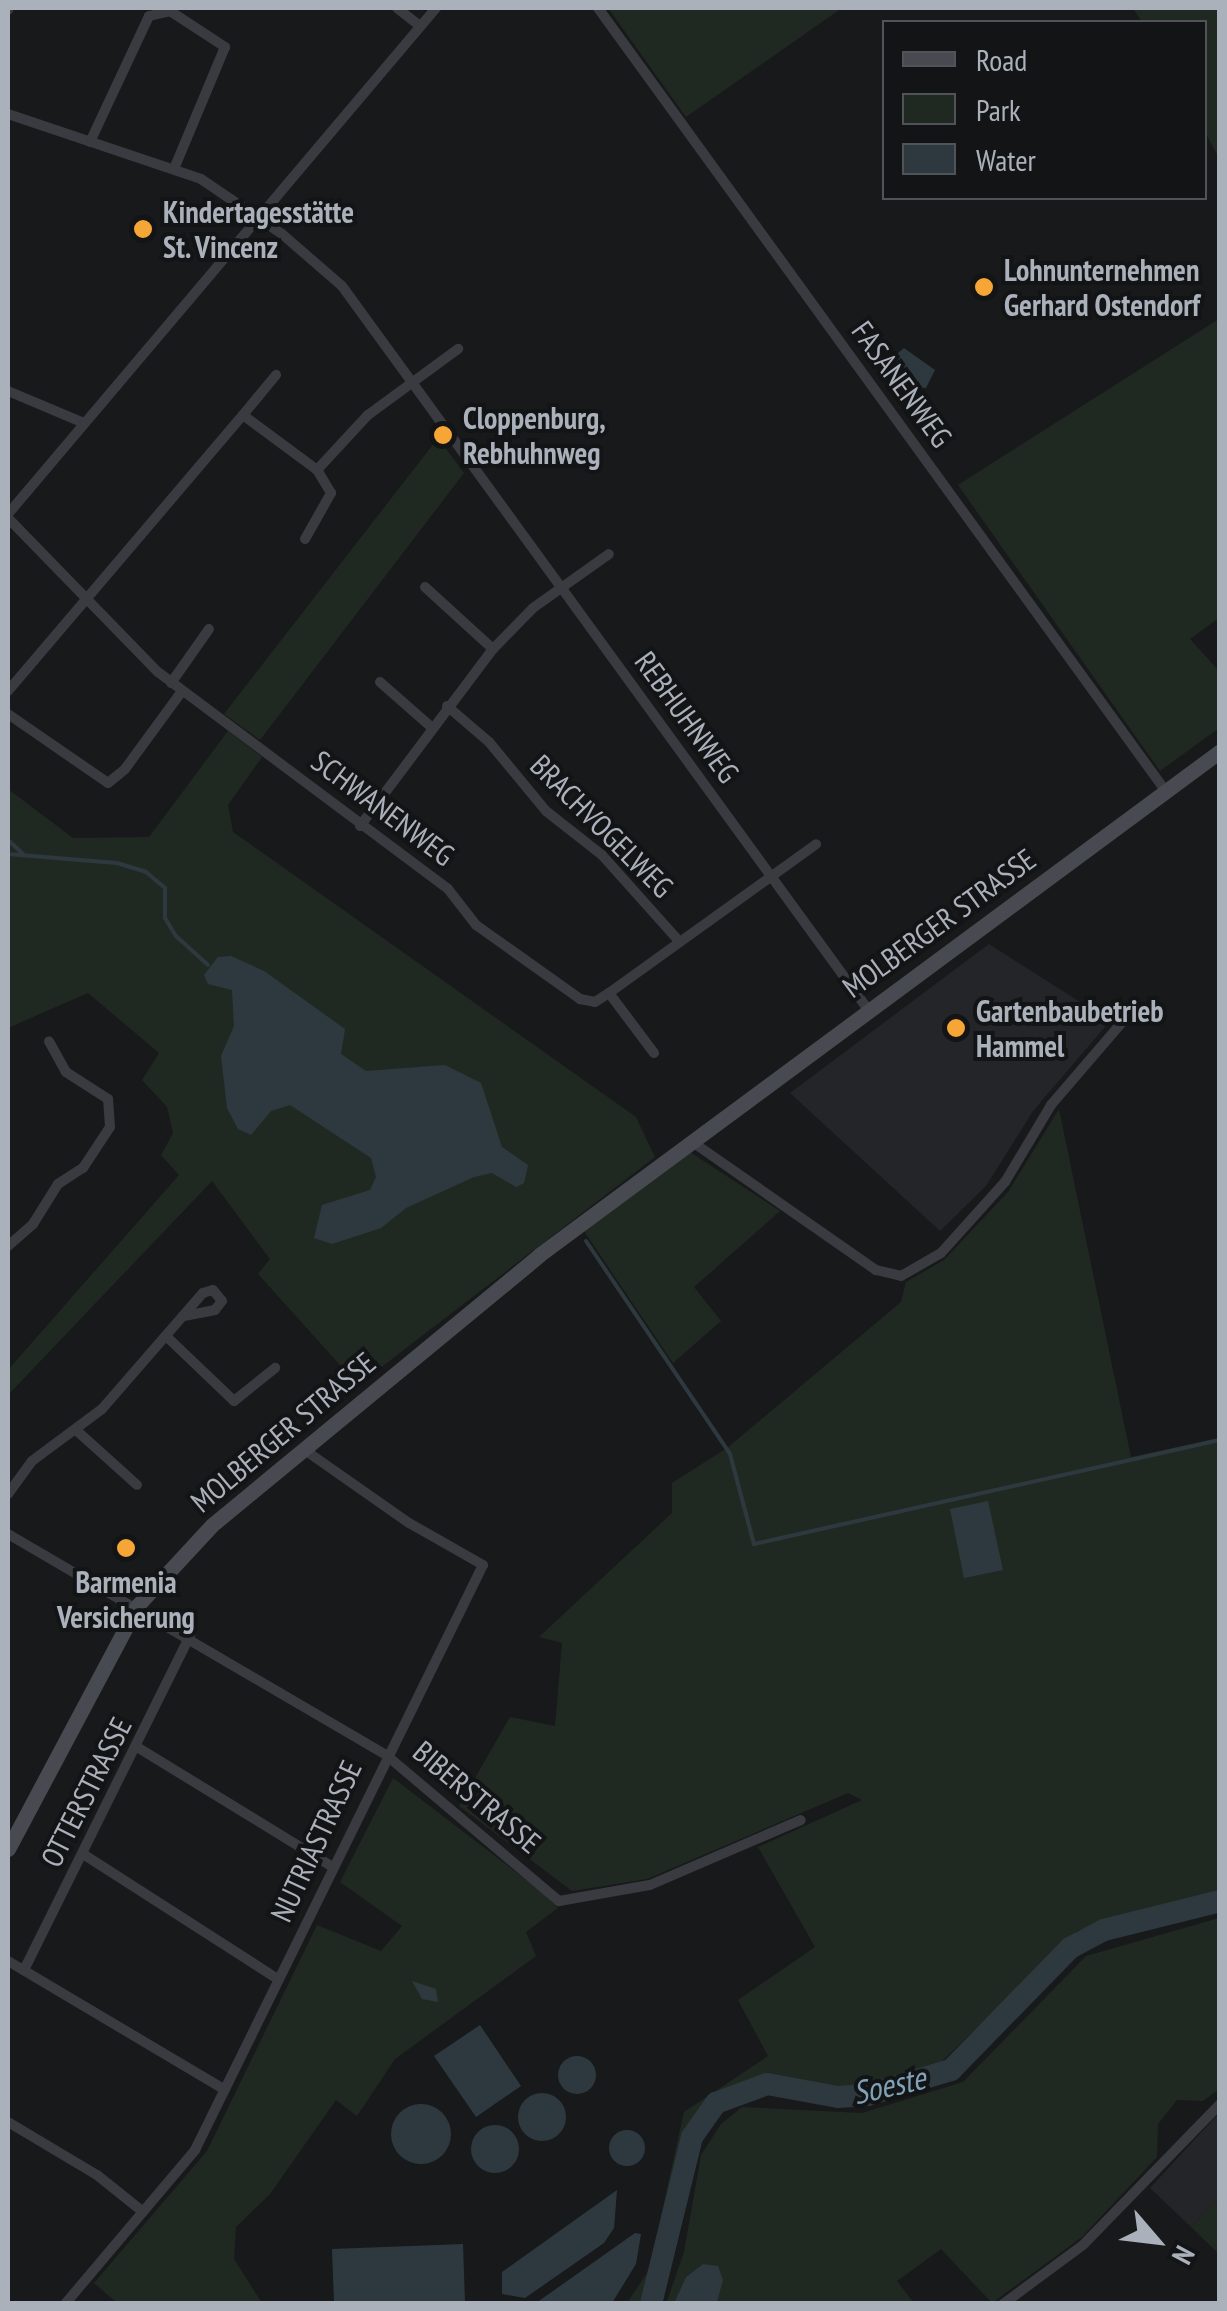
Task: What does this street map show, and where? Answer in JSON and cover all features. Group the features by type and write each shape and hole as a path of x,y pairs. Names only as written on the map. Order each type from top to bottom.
{"main road":[{"name":"MOLBERGER STRASSE","path":"8,1849 137,1606 212,1526 539,1254 867,1008 1220,751"}],"street":[{"path":"397,8 420,26"},
{"path":"8,516 84,422 262,221 436,8"},
{"name":"FASANENWEG","path":"598,8 1165,790"},
{"path":"90,142 150,16 170,12 225,47 174,169"},
{"name":"REBHUHNWEG","path":"8,114 174,169 218,188 342,286 867,1008"},
{"path":"317,470 368,415 458,349"},
{"path":"8,691 276,375"},
{"path":"8,392 84,422"},
{"path":"243,415 317,470 331,492 305,539"},
{"name":"SCHWANENWEG","path":"8,516 171,683 448,889 476,925 580,999 595,1002 609,994"},
{"path":"360,826 430,726 494,649 562,587 609,554"},
{"path":"425,587 494,649"},
{"path":"171,683 208,629"},
{"path":"380,682 430,726"},
{"path":"8,714 108,782 125,769 182,691"},
{"name":"BRACHVOGELWEG","path":"447,706 488,742 546,811 602,855 678,940"},
{"path":"654,1054 609,994 678,940 816,844"},
{"path":"691,1141 876,1270 901,1276 941,1253 1004,1182 1051,1105 1124,1020"},
{"path":"11,1243 58,1184 84,1168 110,1128 108,1098 66,1072 49,1041"},
{"path":"8,1228 11,1243"},
{"path":"8,1494 32,1462 76,1430 183,1316"},
{"path":"166,1336 234,1401 240,1402 276,1368"},
{"path":"76,1430 137,1485"},
{"name":"NUTRIASTRASSE","path":"65,2304 195,2150 386,1754 483,1564 410,1523 306,1451"},
{"name":"BIBERSTRASSE","path":"8,1536 190,1635 386,1754 559,1901 650,1885 801,1820"},
{"name":"OTTERSTRASSE","path":"24,1970 190,1635"},
{"path":"137,1747 333,1867"},
{"path":"83,1854 278,1979"},
{"path":"8,1961 225,2090"},
{"path":"1003,2304 1083,2244 1220,2104"},
{"path":"8,2122 97,2175 142,2211"}],"shaded area":[{"path":"989,944 1110,1021 1033,1111 986,1186 940,1231 790,1093"},
{"path":"1219,2113 1219,2198 1191,2227 1150,2188"}],"green space":[{"path":"608,8 842,8 686,117"},
{"path":"1133,8 1219,8 1219,158 1207,136 1207,20 1141,20"},
{"path":"1219,319 1219,618 1190,639 1219,671 1219,728 1160,771 958,485"},
{"path":"438,438 464,473 260,740 224,714"},
{"path":"228,731 262,757 228,805 233,832 636,1117 655,1157 358,1385 258,1274 270,1259 212,1181 8,1395 8,1370 179,1175 161,1155 173,1133 167,1107 142,1080 159,1053 88,993 8,1028 8,789 73,838 149,837"},
{"path":"1059,1109 1131,1457 1219,1438 1219,1890 1077,1931 939,2064 863,2088 766,2080 727,2088 692,2124 646,2303 627,2303 649,2270 684,2112 768,2056 738,2000 815,1947 758,1847 862,1800 848,1793 647,1879 572,1891 459,1806 510,1717 555,1726 562,1643 539,1637 672,1513 672,1483 727,1448 901,1302 906,1282 944,1260 1008,1192"},
{"path":"690,1152 780,1211 694,1287 721,1321 673,1363 584,1231"},
{"path":"393,1778 555,1902 558,1908 526,1932 536,1956 395,2059 357,2116 336,2100 270,2194 236,2227 234,2259 262,2303 117,2303 94,2283 207,2151 317,1925 381,1951 402,1926 340,1882"},
{"path":"1219,1918 1219,2089 1203,2101 1177,2100 1158,2124 1157,2157 1082,2237 992,2303 941,2249 897,2281 914,2303 717,2303 723,2280 718,2267 703,2264 686,2277 674,2303 666,2304 684,2252 701,2155 721,2124 742,2107 862,2113 963,2082 1086,1956"},
{"path":"1219,2198 1219,2254 1191,2227"}],"water":[{"path":"904,348 935,370 926,388 905,387 885,364"},
{"path":"231,956 264,971 345,1029 341,1054 366,1071 445,1065 481,1083 502,1147 528,1165 524,1183 516,1187 492,1173 474,1177 406,1208 381,1228 332,1244 314,1238 322,1205 370,1190 376,1177 371,1158 290,1105 271,1111 251,1135 238,1129 227,1108 221,1056 234,1026 232,990 208,984 204,975 218,957"},
{"path":"988,1501 1003,1570 964,1578 950,1509"},
{"path":"412,1981 436,1989 438,2002 422,1999"},
{"path":"480,2025 521,2086 476,2117 434,2056"},
{"path":"577,2056 591,2061 596,2075 591,2089 577,2094 563,2089 558,2075 563,2061"},
{"path":"542,2093 559,2100 566,2117 559,2134 542,2141 525,2134 518,2117 525,2100"},
{"path":"421,2104 442,2113 451,2134 442,2155 421,2164 400,2155 391,2134 400,2113"},
{"path":"495,2125 512,2132 519,2149 512,2166 495,2173 478,2166 471,2149 478,2132"},
{"path":"627,2130 639,2136 645,2148 639,2160 627,2166 615,2160 609,2148 615,2136"},
{"path":"617,2190 614,2228 604,2243 525,2298 502,2294 502,2272"},
{"path":"635,2233 641,2234 636,2264 612,2303 536,2303"},
{"path":"463,2244 465,2303 334,2303 332,2249"},
{"path":"703,2264 718,2266 723,2280 717,2303 674,2303 686,2277"}],"waterway":[{"path":"8,840 23,854"},
{"path":"8,854 117,863 146,872 165,888 165,918 176,936 208,965"},
{"path":"586,1241 730,1454 754,1544 1220,1440"},
{"name":"Soeste","path":"651,2304 692,2137 716,2103 767,2084 838,2097 868,2095 951,2070 1070,1948 1104,1930 1220,1901"}],"place":[{"name":"Kindertagesstätte St. Vincenz","path":"143,229"},
{"name":"Lohnunternehmen Gerhard Ostendorf","path":"984,287"},
{"name":"Cloppenburg, Rebhuhnweg","path":"443,435"},
{"name":"Gartenbaubetrieb Hammel","path":"956,1028"},
{"name":"Barmenia Versicherung","path":"126,1548"}]}
